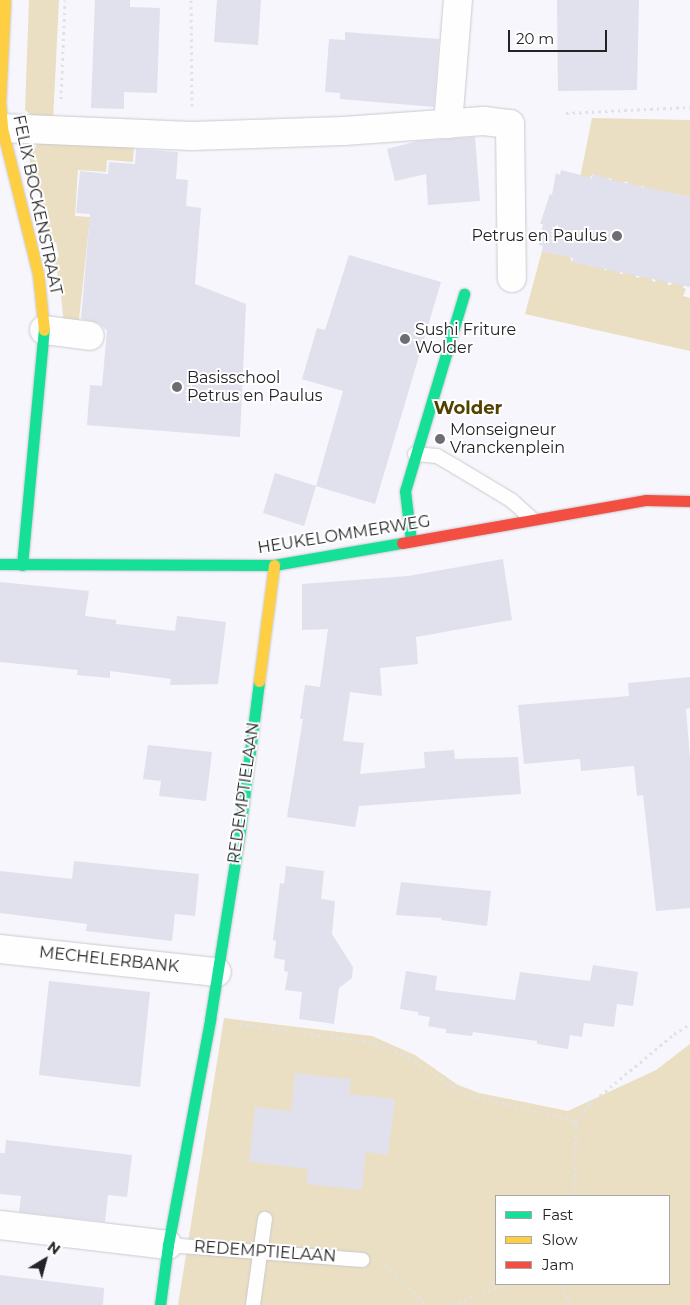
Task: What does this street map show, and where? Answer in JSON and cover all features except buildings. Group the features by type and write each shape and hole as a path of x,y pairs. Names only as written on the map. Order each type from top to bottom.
{"street":[{"name":"FELIX BOCKENSTRAAT","path":"5,0 0,103 1,128 38,273 44,330 22,565"},
{"path":"448,124 458,0"},
{"path":"1,128 60,132 192,136 344,131 484,122 510,124 512,278"},
{"path":"411,541 405,491 464,294"},
{"path":"44,330 90,336"},
{"name":"HEUKELOMMERWEG","path":"0,564 274,565 646,500 690,501"},
{"name":"REDEMPTIELAAN","path":"160,1305 168,1245 210,1020 240,830 274,565"},
{"name":"MECHELERBANK","path":"0,949 217,972"},
{"path":"0,1225 168,1245"}],"lane":[{"path":"415,454 437,456 511,500 532,519"},
{"path":"253,1305 264,1219"},
{"name":"REDEMPTIELAAN","path":"168,1245 362,1260"}],"path":[{"path":"60,132 65,0"},
{"path":"190,0 192,136"},
{"path":"566,113 690,107"},
{"path":"210,1020 370,1042 409,1057 464,1094 576,1121"},
{"path":"575,1195 576,1121 590,1104 674,1034 690,1024"},
{"path":"362,1260 385,1265 428,1305"},
{"path":"452,1305 502,1285"},
{"path":"561,1285 571,1305"}],"shaded area":[{"path":"29,0 59,0 53,121 38,120 25,110"},
{"path":"592,118 690,120 690,197 656,190 655,194 643,190 644,186 641,186 640,190 627,187 628,182 624,182 623,186 611,183 612,179 609,178 608,182 593,174 589,179 580,178"},
{"path":"39,141 134,144 133,162 107,160 106,172 78,170 75,216 90,217 78,329 64,327 60,285 54,258 59,257 56,242 51,243 29,157"},
{"path":"542,251 570,257 572,262 588,262 588,266 591,266 592,262 605,266 604,270 607,270 608,266 620,269 620,274 623,274 624,270 636,273 636,277 639,278 640,274 652,277 652,281 655,282 656,278 668,281 668,285 671,285 672,282 684,285 683,288 686,289 683,296 690,298 690,351 525,314"},
{"path":"224,1018 372,1036 415,1055 458,1085 479,1093 568,1111 656,1070 690,1044 690,1305 178,1305"}],"traffic: fast":[{"path":"411,541 405,491 464,294"},
{"path":"22,565 44,330"},
{"path":"0,564 274,565 402,543"},
{"path":"160,1305 168,1245 210,1020 240,830 259,681"}],"traffic: slow":[{"path":"5,0 0,103 2,128 38,273 44,330"},
{"path":"259,681 274,565"}],"traffic: jam":[{"path":"402,543 646,500 690,501"}],"place":[{"name":"Petrus en Paulus","path":"617,236"},
{"name":"Sushi Friture Wolder","path":"405,339"},
{"name":"Basisschool Petrus en Paulus","path":"177,387"},
{"name":"Monseigneur Vranckenplein","path":"440,439"}],"district":[{"name":"Wolder","path":"468,408"}]}
